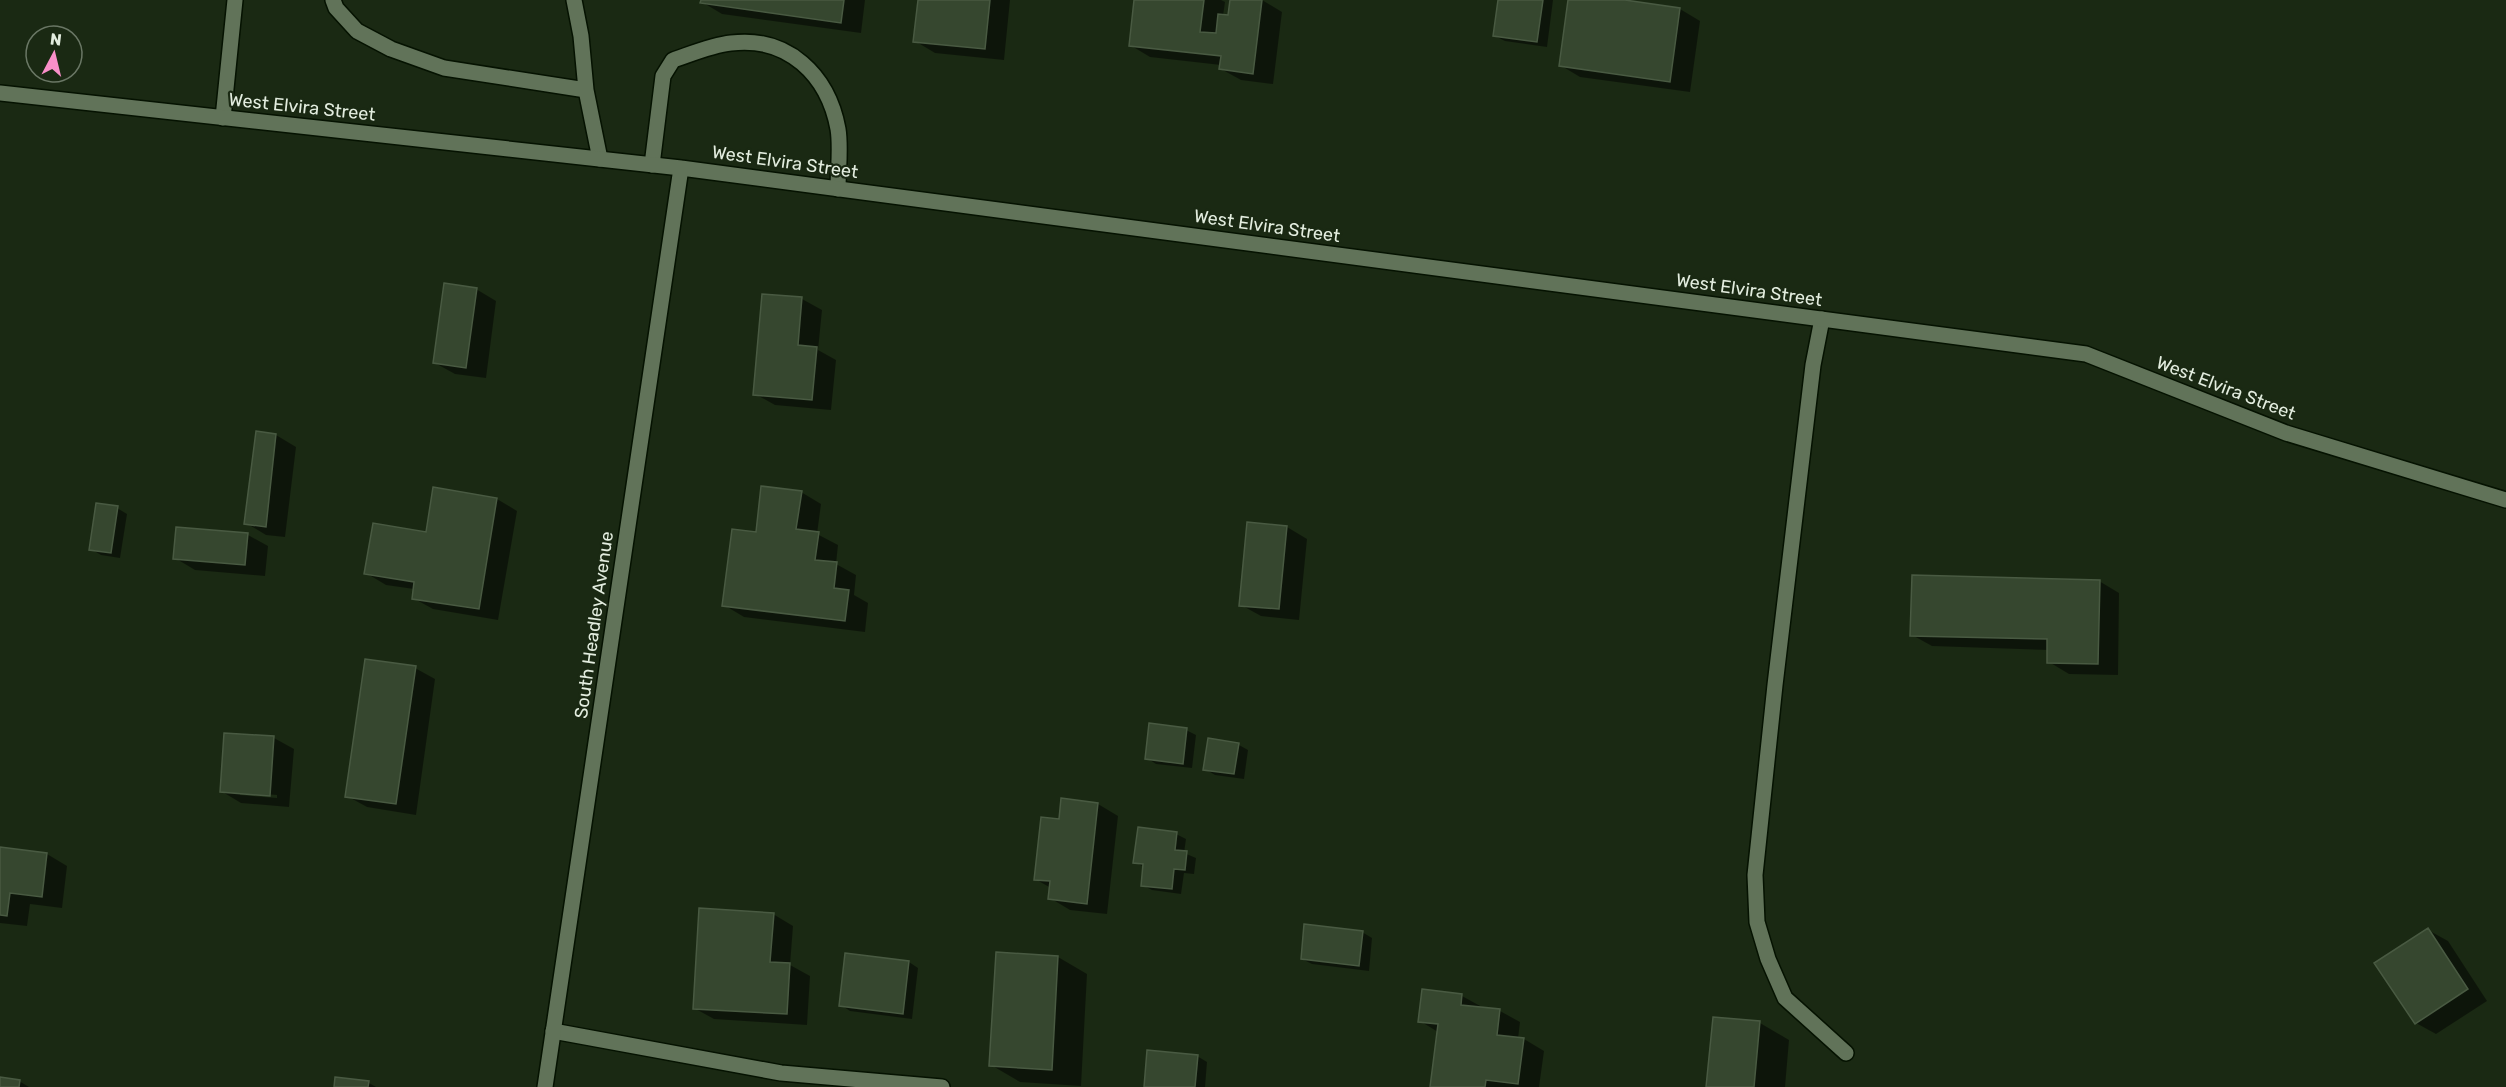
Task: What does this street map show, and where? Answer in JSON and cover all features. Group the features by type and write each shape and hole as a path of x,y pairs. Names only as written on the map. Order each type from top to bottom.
{"street":[{"path":"223,118 236,0"},
{"path":"333,0 336,8 357,31 402,53 444,68 586,90"},
{"path":"574,0 581,36 586,90 600,159"},
{"path":"652,165 663,76 673,60 730,43 764,43 792,54 814,73 831,99 838,131 838,189"},
{"name":"West Elvira Street","path":"0,93 681,168 2086,354 2286,433 2506,500"},
{"name":"South Headley Avenue","path":"545,1087 681,168"},
{"path":"1822,319 1813,365 1755,875 1757,922 1768,959 1785,998 1846,1053"},
{"path":"553,1031 781,1072 942,1087"}],"building":[{"path":"701,0 844,0 841,23 700,3"},
{"path":"918,0 990,0 985,49 913,42"},
{"path":"1134,0 1204,0 1200,32 1216,33 1218,14 1228,15 1230,0 1262,0 1253,74 1219,69 1221,56 1129,46"},
{"path":"1498,0 1543,0 1537,42 1493,36"},
{"path":"1568,0 1625,0 1680,8 1670,82 1559,66"},
{"path":"444,283 477,288 466,368 433,363"},
{"path":"762,294 802,297 798,345 817,347 812,400 753,395"},
{"path":"256,431 276,434 266,527 244,524"},
{"path":"761,486 802,491 796,529 819,532 815,560 837,562 834,588 849,590 845,621 722,606 732,529 756,532"},
{"path":"433,487 497,498 479,609 412,599 414,582 364,574 373,523 426,532"},
{"path":"96,503 118,506 111,553 89,550"},
{"path":"1247,522 1287,526 1279,609 1239,606"},
{"path":"176,527 248,533 245,565 173,559"},
{"path":"1912,575 2100,580 2098,664 2047,663 2047,639 1910,636"},
{"path":"365,659 416,666 396,804 345,797"},
{"path":"1149,723 1187,728 1183,764 1145,759"},
{"path":"224,733 274,736 270,796 220,792"},
{"path":"1208,738 1239,743 1234,774 1203,770"},
{"path":"1061,798 1098,803 1087,904 1048,899 1050,881 1034,880 1041,817 1059,819"},
{"path":"1138,827 1177,832 1175,850 1187,851 1185,870 1174,869 1172,889 1141,886 1143,864 1133,863"},
{"path":"0,847 47,853 42,897 10,893 7,916 0,915"},
{"path":"699,908 774,913 770,962 790,963 787,1014 693,1009"},
{"path":"1304,924 1363,931 1359,966 1301,959"},
{"path":"2428,928 2468,989 2415,1024 2374,963"},
{"path":"996,952 1058,956 1052,1070 989,1066"},
{"path":"845,953 909,961 903,1014 839,1006"},
{"path":"1422,989 1462,994 1461,1005 1500,1009 1497,1035 1524,1038 1518,1084 1486,1080 1485,1087 1430,1087 1438,1024 1418,1022"},
{"path":"1713,1017 1760,1021 1754,1087 1706,1087"},
{"path":"1147,1050 1198,1055 1195,1087 1144,1087"},
{"path":"0,1077 20,1080 19,1087 0,1087"},
{"path":"335,1077 369,1081 368,1087 334,1087"}]}
